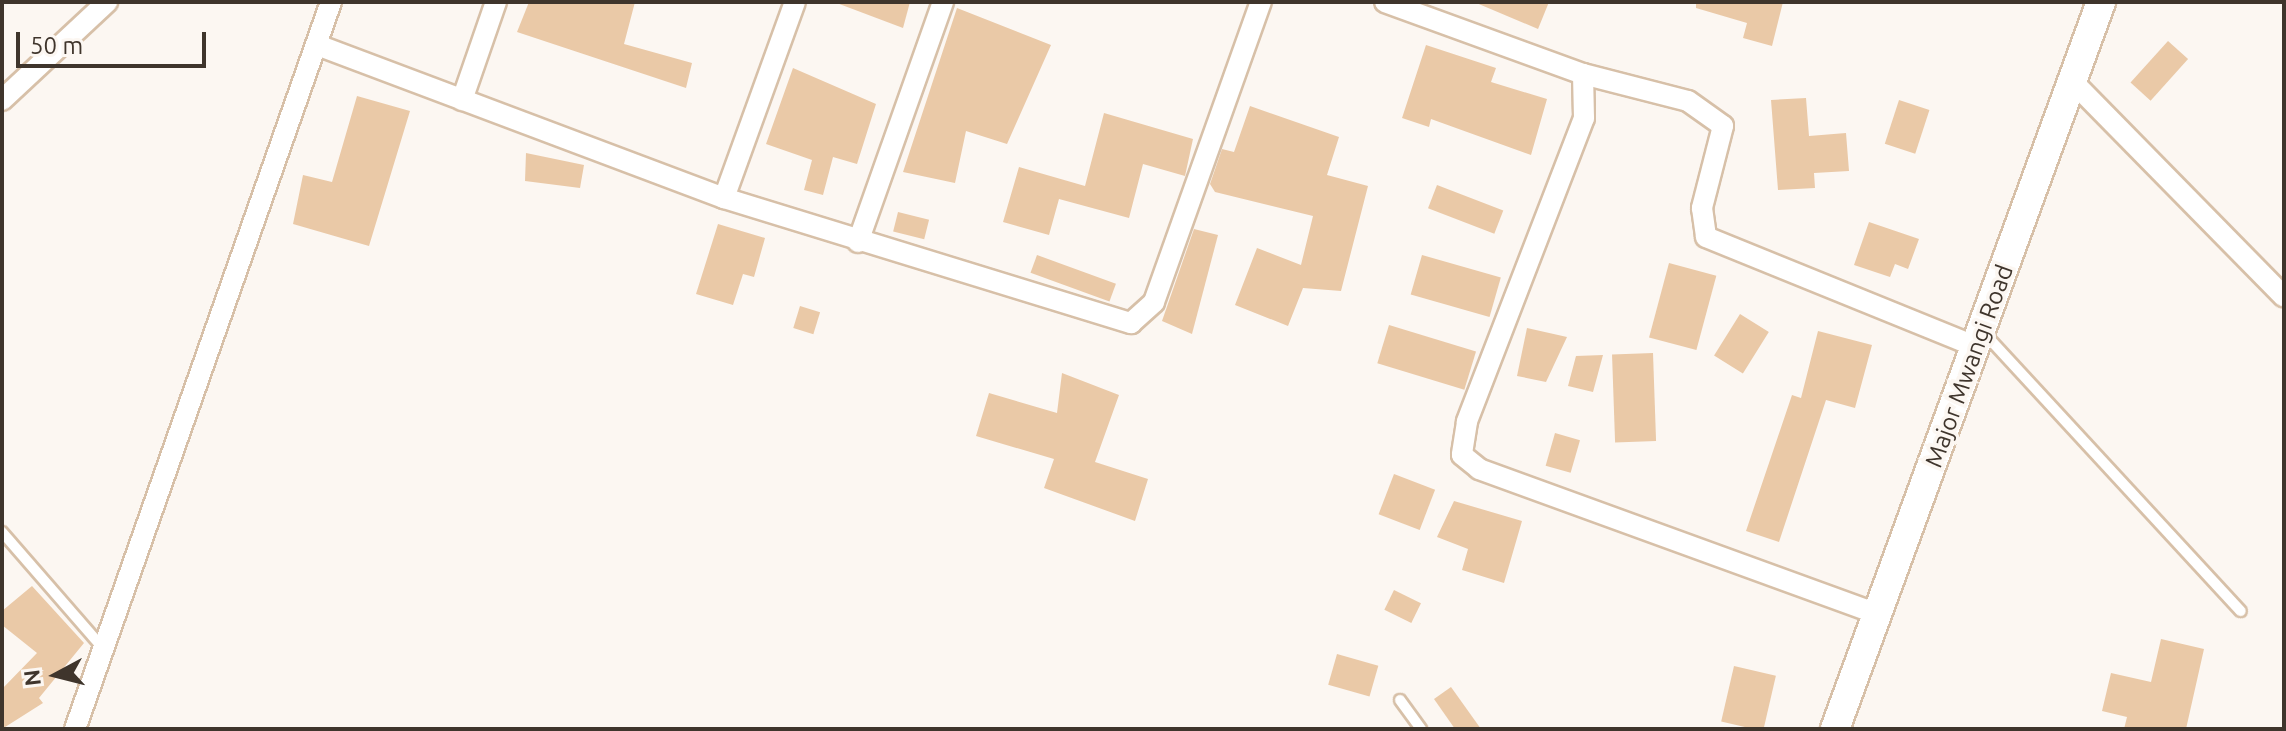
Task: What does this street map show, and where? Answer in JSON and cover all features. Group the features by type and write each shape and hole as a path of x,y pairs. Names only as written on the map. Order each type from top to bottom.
{"street":[{"path":"2,100 107,2"},
{"path":"75,729 331,2"},
{"path":"462,100 496,2"},
{"path":"724,198 795,2"},
{"path":"858,242 943,2"},
{"path":"317,45 724,198 1111,322 1147,315 1261,2"},
{"path":"1385,2 1583,74 1688,101 1723,126 1702,208 1706,237 1977,338"},
{"name":"Major Mwangi Road","path":"1835,729 1880,615 1977,338 2075,84 2101,2"},
{"path":"1583,74 1584,118 1467,422 1462,455 1479,469 1880,615"},
{"path":"2075,84 2284,297"}],"lane":[{"path":"1977,338 2241,611"},
{"path":"2,532 103,649"},
{"path":"1400,700 1421,729"}],"building":[{"path":"529,2 635,2 624,44 692,63 686,88 517,32"},
{"path":"834,2 910,2 903,28"},
{"path":"1474,2 1549,2 1538,29"},
{"path":"1696,2 1783,2 1772,46 1743,38 1747,23 1696,8"},
{"path":"957,8 1051,45 1007,144 966,131 955,183 903,172"},
{"path":"2168,41 2188,59 2151,101 2131,83"},
{"path":"1426,45 1496,68 1491,82 1547,99 1531,155 1431,119 1429,127 1402,118"},
{"path":"793,68 876,104 857,164 833,157 823,195 804,190 812,160 766,144"},
{"path":"357,96 410,111 369,246 293,224 303,175 332,182"},
{"path":"1806,98 1809,136 1846,133 1849,171 1814,173 1815,188 1778,190 1771,100"},
{"path":"1899,100 1929,110 1915,154 1885,144"},
{"path":"1250,106 1339,137 1327,175 1368,186 1341,291 1303,288 1288,326 1235,305 1257,248 1301,265 1313,216 1215,192 1210,184 1222,149 1234,152"},
{"path":"1104,113 1193,139 1185,176 1143,164 1129,218 1059,199 1049,235 1003,222 1019,167 1085,186"},
{"path":"526,153 584,165 580,188 525,181"},
{"path":"1437,185 1503,210 1494,234 1428,208"},
{"path":"898,212 929,220 924,239 893,231"},
{"path":"1869,222 1919,239 1908,269 1895,264 1890,277 1854,265"},
{"path":"718,224 765,238 754,277 743,274 733,305 696,294"},
{"path":"1194,229 1218,235 1192,334 1162,321"},
{"path":"1037,255 1116,284 1109,302 1031,273"},
{"path":"1422,255 1501,278 1490,317 1411,294"},
{"path":"1669,263 1716,276 1696,350 1649,337"},
{"path":"800,306 820,312 813,334 793,328"},
{"path":"1740,314 1769,332 1743,374 1714,356"},
{"path":"1389,325 1476,352 1464,390 1377,363"},
{"path":"1527,328 1567,337 1546,382 1517,376"},
{"path":"1818,331 1872,345 1855,408 1826,400 1779,542 1746,531 1792,395 1801,398"},
{"path":"1653,353 1656,441 1615,442 1612,354"},
{"path":"1603,355 1593,392 1568,386 1576,356"},
{"path":"1062,373 1119,395 1095,462 1148,479 1135,521 1044,488 1054,459 976,436 989,393 1057,413"},
{"path":"1555,433 1580,440 1571,473 1546,466"},
{"path":"1394,474 1435,490 1420,530 1379,514"},
{"path":"1454,501 1522,521 1504,583 1462,570 1468,549 1437,537"},
{"path":"32,586 84,643 39,698 43,703 2,729 2,689 37,653 2,625 2,611"},
{"path":"1394,590 1421,603 1411,623 1384,610"},
{"path":"2161,639 2204,649 2186,729 2124,729 2127,717 2102,711 2111,673 2151,682"},
{"path":"1337,654 1378,666 1370,697 1328,685"},
{"path":"1734,666 1776,676 1764,729 1721,722"},
{"path":"1451,687 1481,729 1455,729 1434,699"}]}
